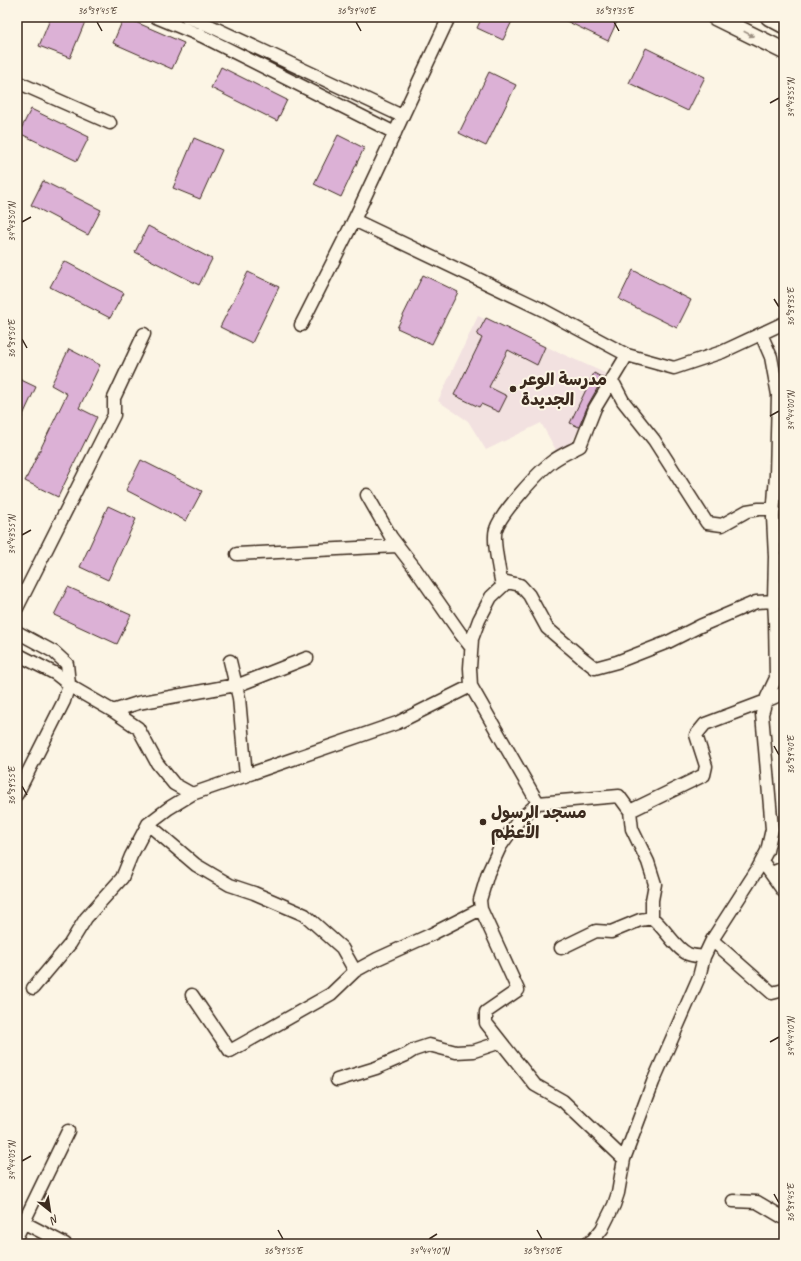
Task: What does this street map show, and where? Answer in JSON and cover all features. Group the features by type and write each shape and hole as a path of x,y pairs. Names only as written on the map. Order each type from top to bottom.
{"main road":[{"path":"715,17 784,51"},
{"path":"768,17 784,25"}],"street":[{"path":"156,17 202,36 395,133"},
{"path":"187,17 402,116"},
{"path":"301,325 354,220 449,17"},
{"path":"17,82 110,123"},
{"path":"354,220 543,310 628,355 674,368 722,352 784,323"},
{"path":"17,608 114,415 114,398 144,334"},
{"path":"587,1244 593,1240 602,1229 609,1216 618,1193 624,1159 653,1082 699,977 704,957 712,940 762,861 767,851 772,829 762,714 776,678 774,509 778,395 771,357 761,334"},
{"path":"502,586 496,546 496,529 508,509 541,471 554,460 580,446 595,408 628,355"},
{"path":"612,380 623,401 654,440 707,523 722,525 747,511 774,509"},
{"path":"367,495 391,538 414,567 471,647"},
{"path":"237,554 397,546"},
{"path":"538,803 471,686 470,668 472,639 478,620 491,597 502,586 507,582 520,585 529,595 547,628 581,658 595,668 618,662 668,642 700,626 756,602 774,601"},
{"path":"17,632 54,652 67,664 69,684 64,701 17,794"},
{"path":"17,654 56,674 69,684 138,728 157,763 174,784 192,794"},
{"path":"113,711 138,703 241,684 307,658"},
{"path":"230,661 239,698 246,776"},
{"path":"33,988 70,944 86,918 122,878 131,856 148,824 169,808 192,794 397,723 471,686"},
{"path":"630,811 704,775 706,766 696,735 705,724 784,693"},
{"path":"624,1159 563,1101 535,1085 486,1023 486,1012 518,990 481,909 480,900 488,873 500,847 518,821 538,803 619,796 630,811 632,829 648,862 655,884 652,900 652,918"},
{"path":"148,824 196,865 230,885 254,893 305,915 342,948 355,972"},
{"path":"762,861 784,892"},
{"path":"771,873 784,868"},
{"path":"192,995 230,1051 331,994 355,972 377,959 430,935 481,909"},
{"path":"561,948 596,931 611,932 640,920 652,918 660,924 676,945 688,954 704,957"},
{"path":"712,940 772,993 784,990"},
{"path":"337,1080 376,1068 414,1050 429,1045 456,1052 474,1051 501,1042"},
{"path":"17,1236 20,1221 68,1131"},
{"path":"734,1201 757,1202 784,1218"},
{"path":"20,1221 65,1244"}],"shaded area":[{"path":"478,316 607,374 570,446 556,450 541,423 486,450 468,421 438,401"}],"building":[{"path":"51,17 87,17 70,58 39,46"},
{"path":"124,17 184,43 172,69 113,43"},
{"path":"482,17 514,17 503,40 477,28"},
{"path":"558,17 619,17 608,41"},
{"path":"646,48 705,77 688,111 629,83"},
{"path":"221,67 287,100 277,121 211,88"},
{"path":"489,72 516,85 486,146 459,133"},
{"path":"31,109 89,137 77,161 19,133"},
{"path":"338,135 364,148 341,197 314,184"},
{"path":"194,138 222,150 200,199 173,188"},
{"path":"43,181 101,210 88,235 31,205"},
{"path":"148,226 212,259 199,285 135,252"},
{"path":"64,261 124,293 110,318 50,287"},
{"path":"633,270 691,300 677,328 619,299"},
{"path":"248,272 279,287 252,343 220,327"},
{"path":"423,275 458,292 432,344 397,328"},
{"path":"486,318 545,347 537,365 508,350 489,387 507,396 499,412 481,404 479,407 454,395 482,338 477,335"},
{"path":"69,349 100,365 79,408 97,417 58,497 25,481 67,394 51,385"},
{"path":"594,373 603,378 588,405 579,427 570,423"},
{"path":"17,378 36,387 17,428"},
{"path":"141,460 202,491 186,521 126,490"},
{"path":"108,506 136,519 108,580 80,567"},
{"path":"68,587 131,615 117,644 54,615"}],"place":[{"name":"مدرسة الوعر الجديدة","path":"513,389"},
{"name":"مسجد الرسول الأعظم","path":"483,822"}]}
